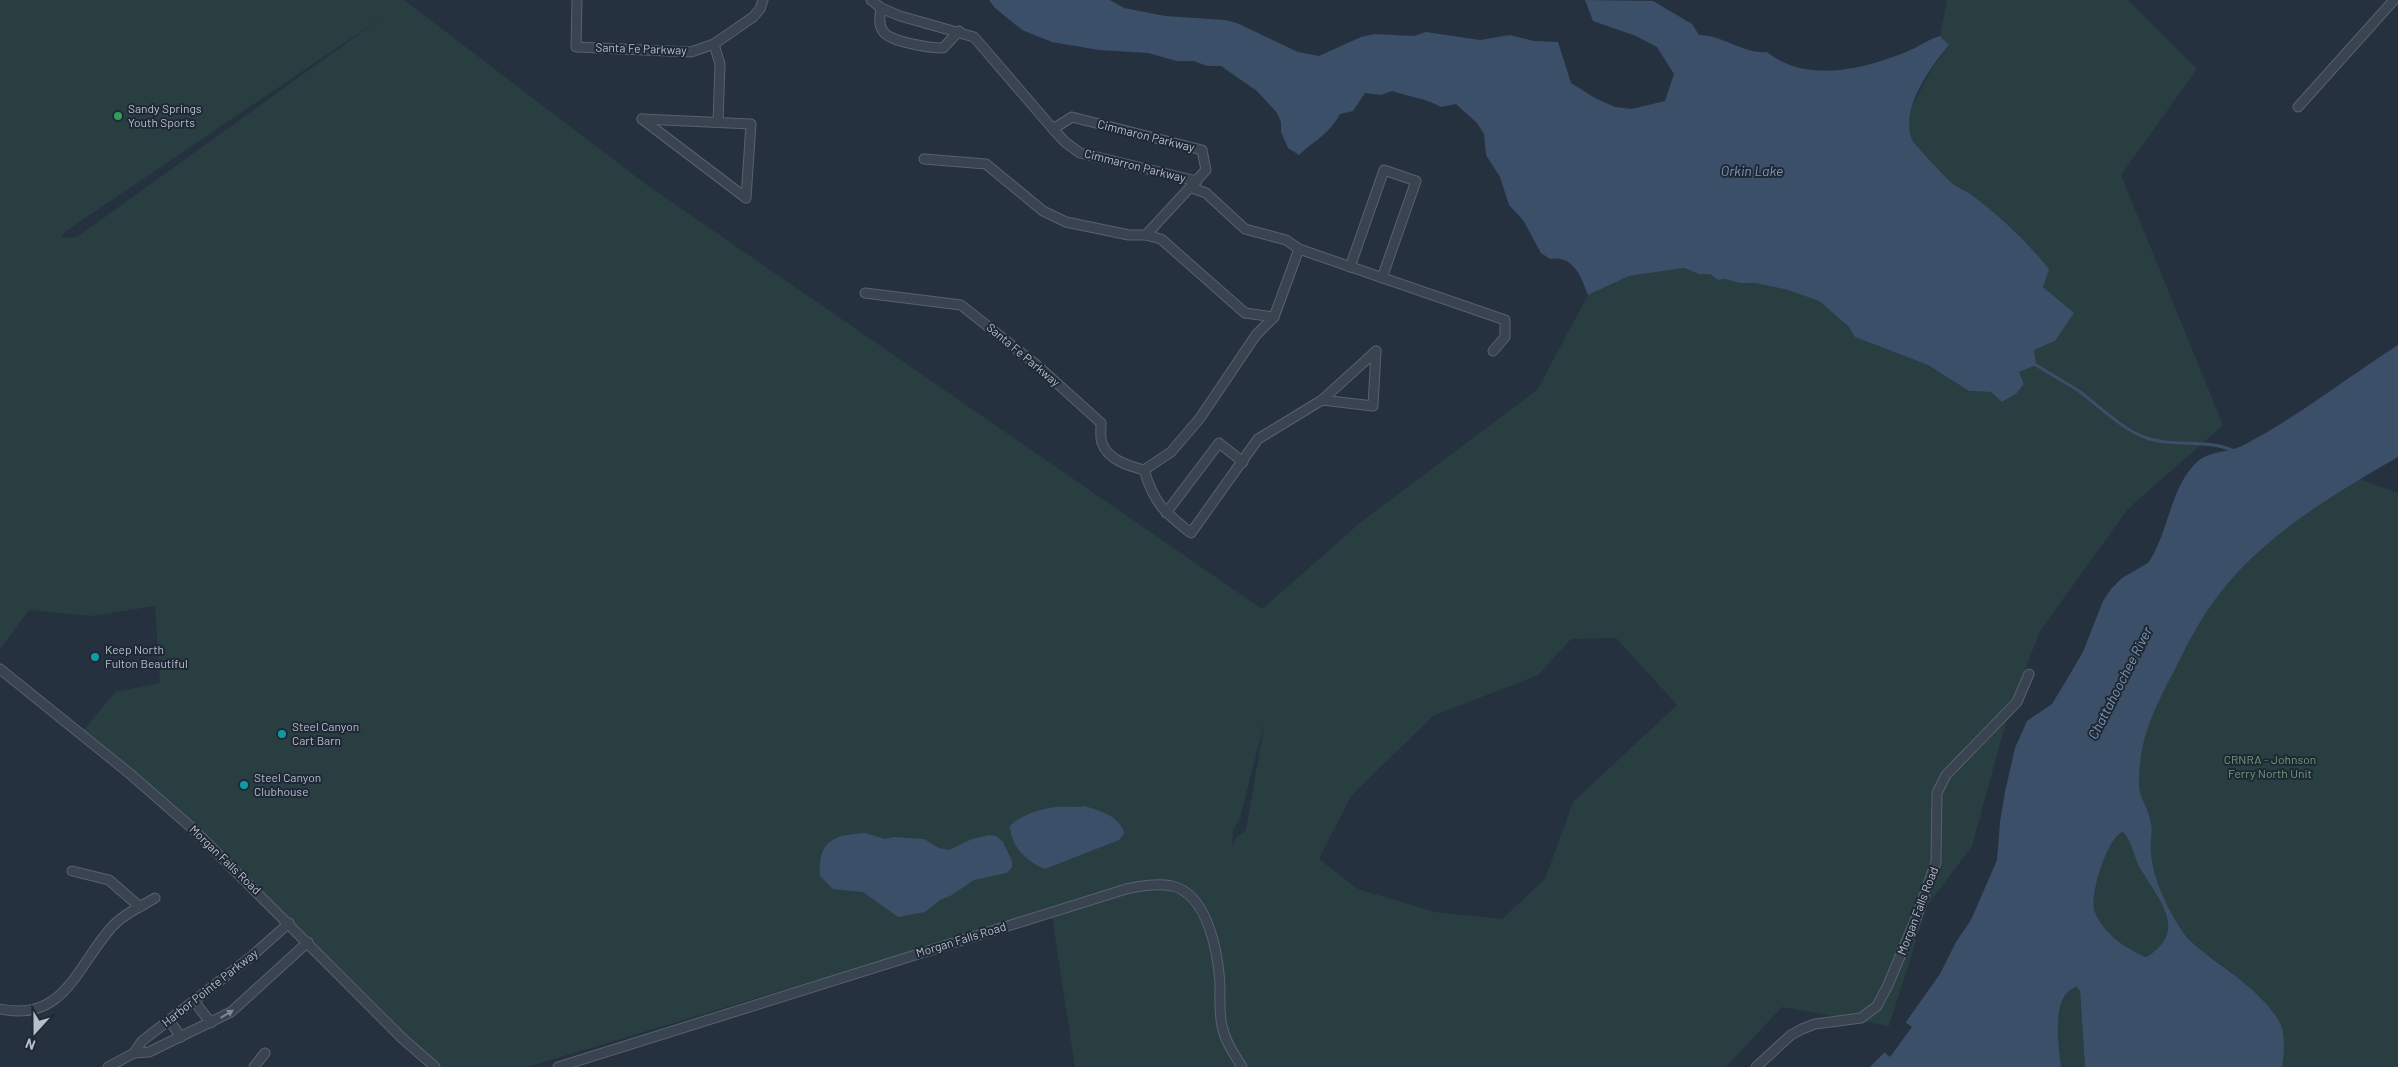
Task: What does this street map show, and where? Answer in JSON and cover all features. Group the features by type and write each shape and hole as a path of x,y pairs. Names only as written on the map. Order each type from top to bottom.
{"street":[{"name":"Santa Fe Parkway","path":"577,0 576,46 690,52 714,44 753,18 763,0"},
{"path":"871,0 881,8 900,16 974,36 1053,130"},
{"path":"2298,107 2394,0"},
{"path":"881,8 880,22 883,32 890,38 933,48 943,48 959,31"},
{"path":"714,44 720,64 718,122"},
{"name":"Cimmaron Parkway","path":"1053,130 1072,117 1202,150 1206,170 1194,184"},
{"path":"642,119 718,122 751,124 746,198 642,119"},
{"name":"Cimmarron Parkway","path":"1053,130 1080,153 1194,184"},
{"path":"924,159 986,164 1043,211 1066,222 1130,235 1146,235 1162,239 1245,313 1274,317"},
{"path":"1350,267 1384,170 1416,182 1382,278"},
{"path":"1146,235 1194,184 1245,229 1286,240 1299,249 1505,320 1505,337 1493,351"},
{"path":"1299,249 1274,317 1256,335 1200,418 1170,452 1144,470 1150,490 1166,513 1191,533 1244,462 1258,439 1322,400 1376,351 1373,406 1322,400"},
{"name":"Santa Fe Parkway","path":"866,293 961,305 1038,366 1101,423 1102,443 1112,456 1125,465 1144,470"},
{"path":"1166,513 1218,442 1244,462"},
{"name":"Morgan Falls Road","path":"0,669 129,773 192,828 403,1038 436,1067"},
{"name":"Morgan Falls Road","path":"1756,1067 1802,1029 1815,1024 1860,1018 1877,1006 1917,916 1936,862 1938,793 1946,776 2017,702 2029,674"},
{"path":"72,870 109,880 140,907"},
{"name":"Morgan Falls Road","path":"558,1067 1126,889 1156,885 1181,890 1198,906 1206,919 1218,961 1222,1027 1227,1042 1242,1067"},
{"path":"0,1009 22,1012 45,1006 66,991 112,927 155,898"},
{"name":"Harbor Pointe Parkway","path":"134,1053 142,1041 252,956 289,923"},
{"name":"Harbor Pointe Parkway","path":"108,1067 134,1053 149,1052 231,1012 308,942"},
{"path":"194,1001 211,1023"},
{"path":"169,1020 181,1037"},
{"path":"254,1067 265,1053"}],"green space":[{"path":"0,0 404,0 647,185 1262,609 1361,522 1537,390 1588,295 1629,276 1684,268 1699,274 1710,274 1718,280 1725,279 1740,283 1756,283 1789,290 1819,301 1849,327 1855,337 1928,365 1969,391 1991,392 2002,402 2016,394 2024,384 2019,372 2028,367 2034,350 2055,341 2073,313 2043,287 2035,252 1971,194 1952,183 1912,142 1908,125 1913,104 1931,70 1949,45 1940,36 1947,0 2128,0 2197,69 2121,175 2223,425 2128,509 2040,631 2009,711 1972,846 1927,906 1889,1026 1782,1007 1726,1067 1075,1067 1051,910 527,1067 432,1067 237,870 78,737 115,692 160,683 155,606 92,616 29,610 0,649","holes":["384,16 77,237 61,238 66,231","1616,638 1677,705 1573,802 1545,879 1502,919 1435,912 1358,889 1319,859 1351,796 1433,716 1538,675 1571,639","1265,720 1246,830 1236,838 1232,847 1233,830 1240,818"]},
{"name":"CRNRA - Johnson Ferry North Unit","path":"2360,479 2398,493 2398,1067 2282,1067 2281,1036 2277,1019 2273,1012 2247,986 2189,939 2177,924 2162,896 2151,856 2151,823 2140,792 2139,772 2148,728 2165,687 2200,621 2220,592 2250,559 2267,544 2303,516"},
{"path":"2123,832 2129,841 2140,868 2166,914 2168,926 2166,936 2159,947 2146,957 2131,950 2116,939 2104,927 2095,912 2094,894 2101,868 2111,844"},
{"path":"2078,987 2080,991 2085,1067 2061,1067 2058,1034 2060,1010 2063,1000 2069,992"}],"water":[{"name":"Orkin Lake","path":"989,0 1110,0 1124,8 1165,16 1225,20 1237,23 1298,52 1319,56 1361,37 1374,34 1414,36 1426,32 1480,40 1510,35 1534,41 1558,42 1571,83 1595,98 1615,107 1632,109 1665,101 1674,74 1657,47 1636,36 1593,21 1585,0 1653,1 1692,24 1699,35 1716,38 1758,52 1767,52 1783,62 1801,68 1820,71 1858,67 1877,62 1913,49 1940,36 1949,45 1926,77 1913,102 1909,128 1912,140 1953,184 1971,194 1994,212 2032,249 2049,269 2043,287 2074,313 2055,341 2034,350 2036,365 2019,372 2024,384 2016,394 2002,402 1991,392 1969,391 1928,365 1855,337 1849,327 1819,301 1788,290 1756,283 1740,283 1725,279 1718,280 1710,274 1699,274 1684,268 1629,276 1588,295 1579,275 1571,264 1565,260 1550,259 1541,253 1523,220 1509,205 1500,177 1486,155 1484,134 1477,123 1456,104 1441,107 1392,91 1381,95 1365,93 1353,111 1340,114 1327,132 1299,155 1288,148 1281,132 1281,122 1277,113 1257,91 1221,66 1207,66 1194,61 1177,61 1148,53 1099,50 1052,42 1022,30 995,8"},
{"name":"Chattahoochee River","path":"2398,345 2398,457 2302,517 2258,552 2238,572 2200,621 2153,714 2141,755 2139,786 2152,826 2152,863 2162,894 2186,936 2251,989 2277,1018 2284,1037 2282,1067 2085,1067 2080,991 2077,987 2068,992 2060,1010 2058,1034 2061,1067 1870,1067 1884,1053 1940,974 1956,942 1971,920 1997,860 2005,792 2015,748 2027,721 2052,704 2083,652 2103,601 2111,589 2122,578 2148,563 2161,538 2175,496 2189,471 2202,458 2237,448 2264,434","holes":["2123,832 2140,868 2161,903 2166,914 2168,926 2166,936 2159,947 2146,957 2123,945 2109,933 2095,912 2094,894 2106,855 2117,836"]},
{"path":"1084,806 1109,815 1119,823 1124,834 1119,840 1045,869 1026,858 1013,841 1010,826 1031,813 1051,808"},
{"path":"865,833 885,839 894,837 924,839 939,848 949,850 972,839 989,835 996,836 1003,842 1012,861 1012,867 1007,873 974,880 952,895 940,900 925,912 898,917 863,892 833,889 820,876 822,854 830,842 836,838"}],"pier":[{"path":"1905,1022 1912,1027 1890,1057 1883,1051"}],"waterway":[{"path":"2036,365 2079,391 2119,423 2144,437 2166,442 2213,445 2234,451"}],"place":[{"name":"Sandy Springs Youth Sports","path":"118,116"},
{"name":"Keep North Fulton Beautiful","path":"95,657"},
{"name":"Steel Canyon Cart Barn","path":"282,734"},
{"name":"Steel Canyon Clubhouse","path":"244,785"}]}
